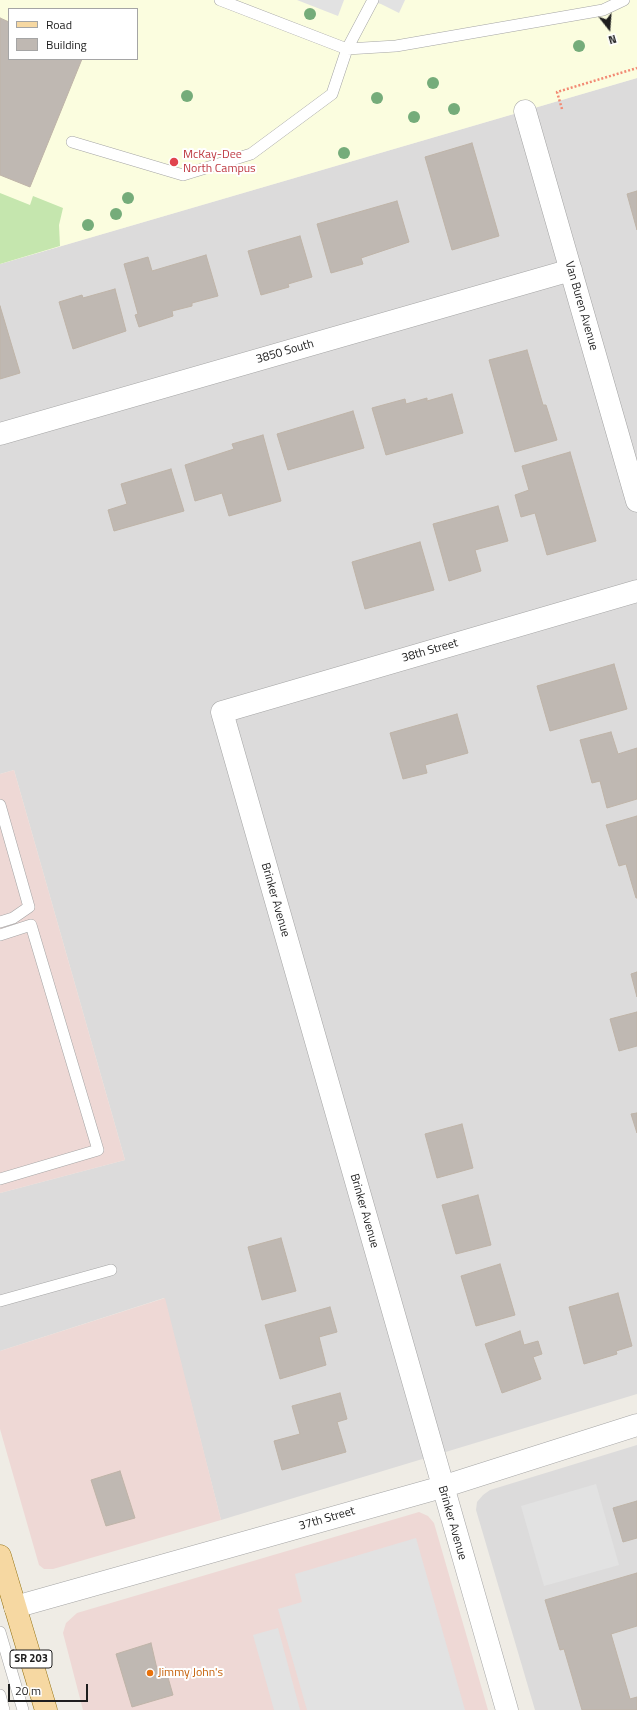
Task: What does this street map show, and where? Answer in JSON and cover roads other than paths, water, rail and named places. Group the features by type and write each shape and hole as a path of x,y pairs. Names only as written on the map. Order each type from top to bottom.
{"main road":[{"name":"SR 203","path":"0,1556 46,1710"}],"street":[{"name":"Van Buren Avenue","path":"525,111 637,501"},
{"name":"3850 South","path":"0,434 571,270"},
{"name":"38th Street","path":"222,712 637,591"},
{"name":"Brinker Avenue","path":"222,712 442,1487 507,1710"},
{"name":"37th Street","path":"15,1607 442,1487 637,1426"}],"lane":[{"path":"220,0 347,50 396,46 595,12 603,10 624,0"},
{"path":"72,142 183,175 251,154 332,94 347,50 373,0"},
{"path":"0,805 29,907 13,918 0,922"},
{"path":"0,935 31,925 98,1150 0,1179"},
{"path":"0,1301 111,1270"},
{"path":"0,1632 23,1710"},
{"path":"0,1696 4,1710"}],"place":[{"name":"McKay-Dee North Campus","path":"174,162"},
{"name":"Jimmy John's","path":"150,1673"}]}
